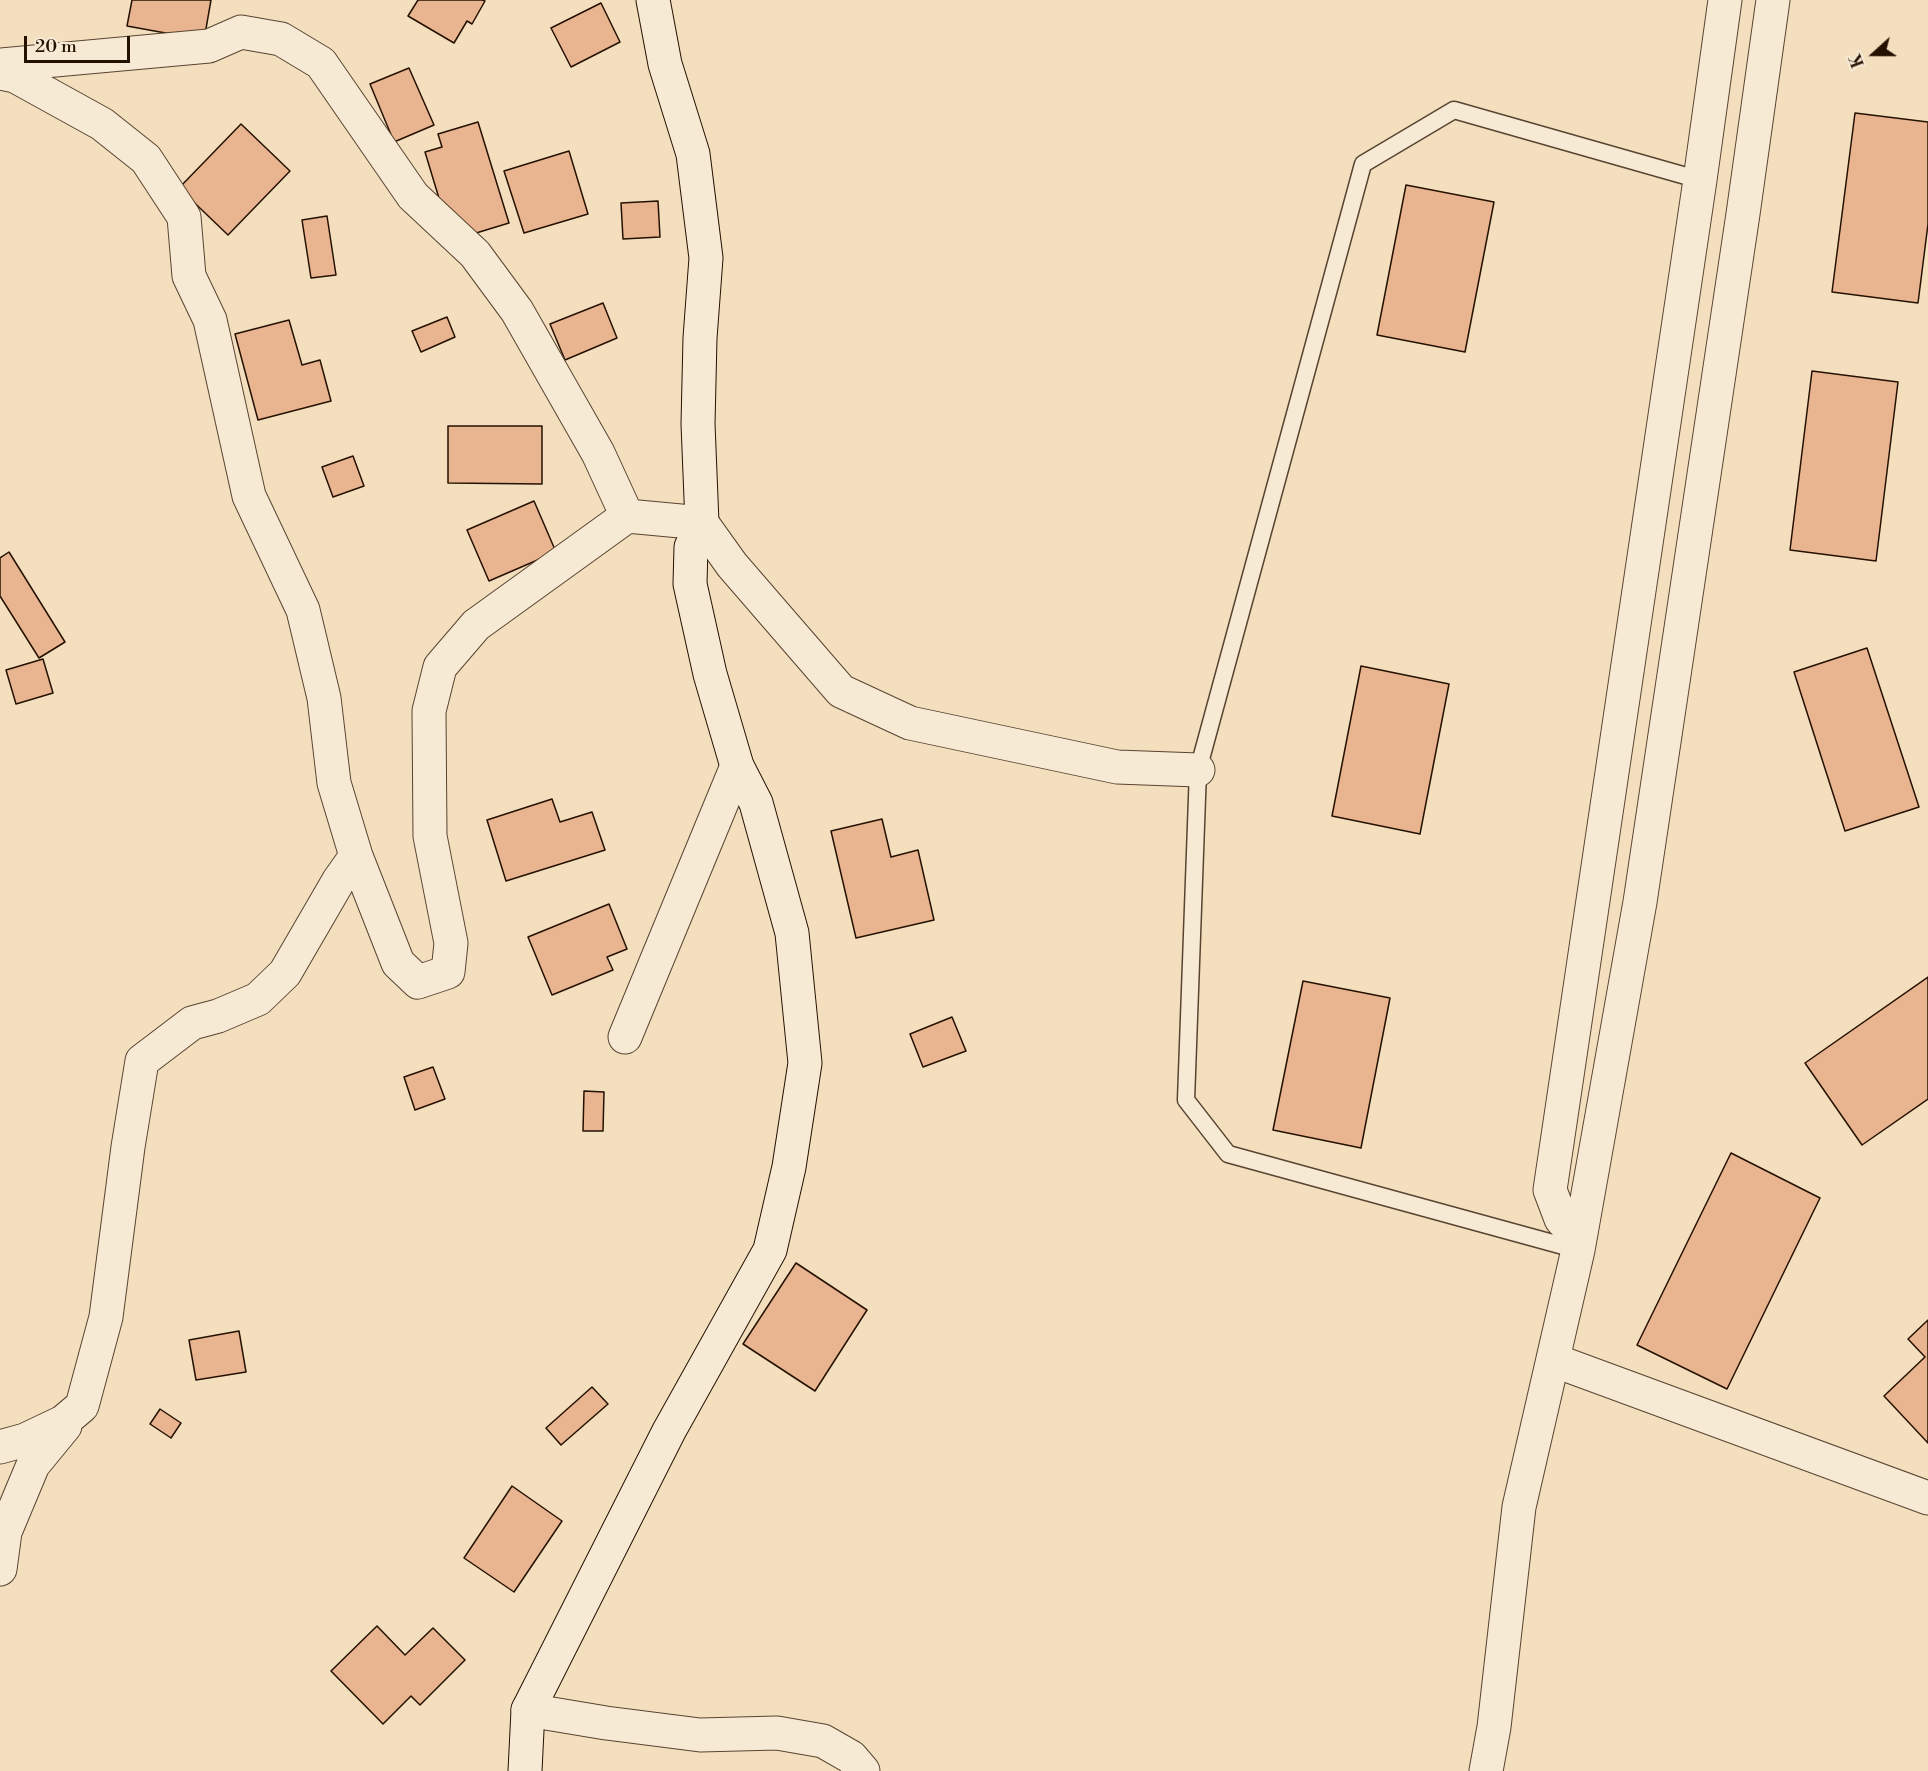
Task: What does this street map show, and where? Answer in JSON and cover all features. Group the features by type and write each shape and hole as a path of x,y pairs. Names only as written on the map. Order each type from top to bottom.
{"street":[{"path":"525,1771 528,1710 669,1431 770,1250 789,1167 805,1063 792,933 756,803 737,766 710,674 690,584 691,547 702,523 699,413 700,338 706,258 693,154 665,64 653,0"},
{"path":"1578,1245 1561,1220 1550,1190 1725,0"},
{"path":"1486,1771 1494,1726 1519,1507 1578,1245 1640,902 1742,226 1773,0"},
{"path":"0,65 209,46 241,32 281,39 321,63 413,196 475,254 517,311 597,453 627,516"},
{"path":"0,73 15,76 102,124 146,159 184,217 189,276 210,320 249,496 303,610 324,698 334,783 356,856 398,963 418,982 448,972 451,943 430,836 429,711 440,667 476,625 627,516 702,523 732,566 842,691 910,723 1117,767 1198,770"},
{"path":"625,1037 737,766"},
{"path":"0,1569 4,1532 33,1465 82,1406 106,1317 128,1147 142,1061 192,1023 218,1016 258,999 285,973 339,880 356,856"},
{"path":"1553,1360 1928,1498"},
{"path":"0,1447 25,1440 63,1422 82,1406"},
{"path":"528,1710 606,1724 700,1735 777,1733 823,1741 851,1757 863,1771"}],"lane":[{"path":"1578,1245 1228,1154 1186,1100 1198,770 1363,164 1454,110 1700,180"}],"building":[{"path":"132,0 211,0 204,40 127,26"},
{"path":"418,0 485,1 472,24 467,21 454,43 408,16"},
{"path":"601,3 620,42 571,67 551,28"},
{"path":"409,68 434,125 394,142 370,84"},
{"path":"1855,113 1928,122 1928,224 1918,303 1832,292"},
{"path":"478,122 509,223 463,237 445,218 425,152 442,147 438,134"},
{"path":"241,124 290,171 228,235 179,188"},
{"path":"569,151 588,214 524,233 504,171"},
{"path":"1406,185 1494,202 1465,352 1377,335"},
{"path":"658,201 660,237 623,239 621,203"},
{"path":"327,216 336,275 311,278 302,220"},
{"path":"603,303 617,338 565,360 550,324"},
{"path":"447,317 455,337 421,352 412,331"},
{"path":"289,320 302,365 320,360 331,401 258,420 235,334"},
{"path":"1812,371 1898,382 1876,561 1790,550"},
{"path":"448,426 542,426 542,484 448,483"},
{"path":"353,456 364,486 333,497 322,467"},
{"path":"534,501 556,552 489,581 467,530"},
{"path":"9,552 65,642 39,658 0,596 0,558"},
{"path":"1867,648 1919,807 1845,831 1794,672"},
{"path":"43,659 53,693 16,704 6,670"},
{"path":"1361,666 1449,684 1420,834 1332,816"},
{"path":"552,799 560,822 592,812 605,850 506,881 487,820"},
{"path":"882,819 891,857 918,850 934,920 856,938 831,831"},
{"path":"609,904 627,949 607,957 613,970 552,995 528,937"},
{"path":"1928,977 1928,1099 1862,1145 1805,1063"},
{"path":"1303,981 1390,998 1361,1148 1273,1130"},
{"path":"952,1017 966,1051 923,1067 910,1034"},
{"path":"433,1067 445,1099 415,1110 404,1077"},
{"path":"584,1091 604,1092 603,1131 583,1131"},
{"path":"1731,1153 1820,1198 1727,1389 1637,1345"},
{"path":"796,1263 867,1310 815,1391 743,1344"},
{"path":"1928,1320 1928,1443 1884,1396 1925,1357 1908,1339"},
{"path":"239,1331 246,1372 196,1380 189,1340"},
{"path":"592,1387 608,1404 561,1445 546,1428"},
{"path":"160,1409 181,1423 171,1438 150,1424"},
{"path":"512,1486 562,1521 514,1592 464,1558"},
{"path":"377,1626 405,1655 433,1628 465,1660 420,1705 411,1696 383,1724 331,1671"}]}
